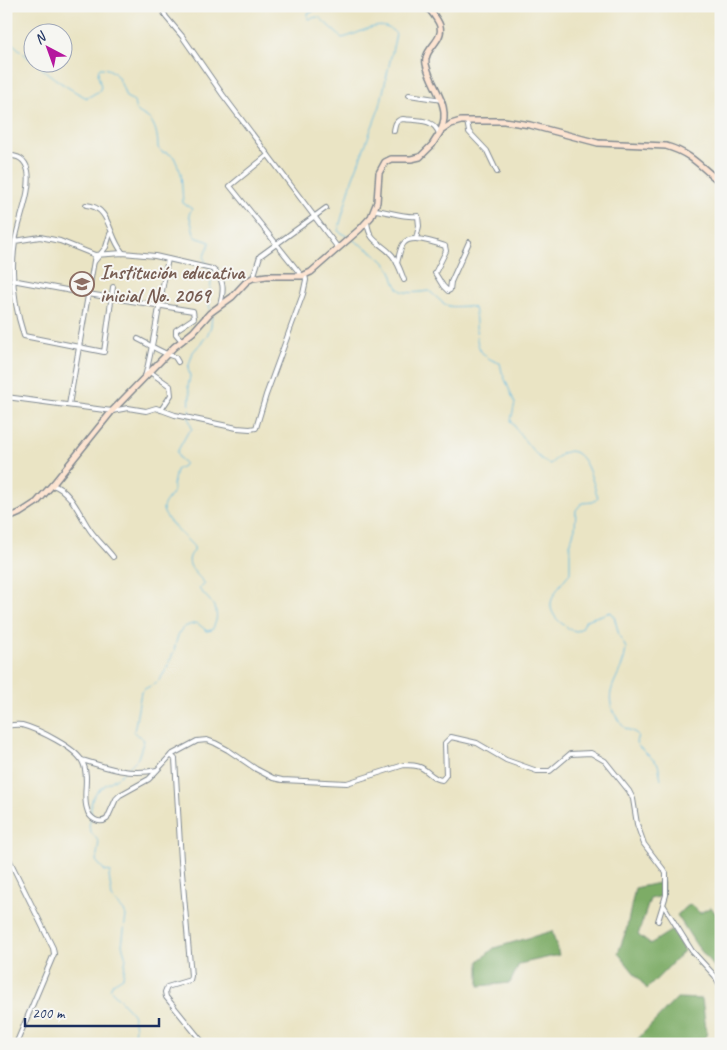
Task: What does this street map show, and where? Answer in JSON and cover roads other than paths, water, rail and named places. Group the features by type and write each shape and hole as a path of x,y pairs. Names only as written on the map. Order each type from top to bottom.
{"street":[{"path":"161,6 166,17 182,36 223,95 338,248"},
{"path":"6,519 31,507 52,485 112,411 210,313 232,297 247,281 254,278 303,276 311,272 367,222 374,210 379,190 379,173 384,164 391,159 420,157 432,145 440,132 445,116 442,100 426,62 427,53 437,39 440,30 439,23 427,6"},
{"path":"409,96 442,100"},
{"path":"394,131 396,123 403,119 431,122 440,132"},
{"path":"440,132 451,124 467,121 497,121 530,125 608,145 638,144 666,146 675,148 692,157 721,183"},
{"path":"467,121 469,132 487,151 497,172"},
{"path":"6,154 19,156 24,160 28,172 26,196 15,241 12,280 16,312 24,336 104,352 113,287"},
{"path":"6,397 112,411 128,408 145,411 154,408 175,415 237,428 250,430 256,428 303,294 306,280 230,186 268,155"},
{"path":"86,204 98,208 107,220 110,232 118,248 123,253"},
{"path":"254,278 260,256 326,208"},
{"path":"374,210 385,210 410,217 418,216 419,226 416,239"},
{"path":"367,222 369,234 373,240 392,255 404,280"},
{"path":"69,405 94,262 110,240 110,232"},
{"path":"15,241 40,238 60,241 98,255 123,253 168,259 213,269 222,282 223,293 220,306"},
{"path":"397,262 404,242 409,240 416,239 444,246 446,248 435,273 442,286 448,291 469,242"},
{"path":"145,377 153,346 168,259"},
{"path":"12,280 193,311 195,313 194,318 176,330 176,334 182,340"},
{"path":"138,339 167,355 175,357 178,362"},
{"path":"150,372 170,386 171,395 161,410"},
{"path":"52,485 61,489 91,531 114,557"},
{"path":"6,726 15,724 28,727 72,750 82,760 87,779 87,809 91,817 99,821 107,819 120,795 149,779 171,754 197,741 208,740 273,778 336,783 347,783 404,765 422,768 434,778 442,780 446,775 445,742 451,737 477,743 506,760 537,771 550,771 570,754 591,753 605,761 616,773 633,799 637,824 644,844 666,873 666,895 658,922"},
{"path":"171,754 175,759 181,861 191,976 190,980 167,987 165,992 166,997 204,1044"},
{"path":"82,760 132,773 157,770"},
{"path":"6,853 53,948 54,954 16,1044"},
{"path":"664,906 692,950 715,976 721,987"}],"waterway":[{"path":"312,6 313,12 308,13 308,19 320,18 342,38 377,27 390,29 396,34 380,106 352,180 338,231 348,237"},
{"path":"6,40 22,52"},
{"path":"46,72 87,98 99,91 101,87 98,75 99,68 105,68 114,73 120,81 126,97 134,101 136,110 148,118 155,127 158,148 162,152 174,157 181,173 183,203 192,209 189,214 195,237 210,242 204,258 211,268"},
{"path":"352,239 388,266 397,287 402,291 411,293 429,291 449,306 468,306 474,308 479,348 483,354 500,363 515,403 511,420 518,431 540,458 546,462 550,464 561,454 571,451 577,453 587,466 598,498 593,502 582,503 576,510 575,528 570,544 570,573 554,596 551,608 559,621 576,631 582,628 586,620 611,612 614,616 619,635 626,648 624,659 613,686 611,703 614,713 622,725 638,735 636,742 638,746 658,764 661,779"},
{"path":"210,309 212,271"},
{"path":"127,769 138,758 144,740 134,732 141,692 156,683 162,676 172,657 178,635 182,629 197,623 207,631 212,630 216,618 214,608 199,589 205,584 190,565 189,560 194,547 171,523 163,509 165,502 173,492 176,470 185,463 179,458 177,452 192,429 189,418 190,394 188,387 190,376 188,368 193,352 207,336 211,326 212,315"},
{"path":"91,814 91,805 96,793 124,772"},
{"path":"91,818 89,829 99,842 96,861 105,871 111,872 109,876 112,898 126,916 122,945 126,958 123,977 113,983 110,989 132,1013 135,1027 133,1044"}],"place":[{"name":"Institución educativa inicial No. 2069","path":"82,284"}]}
